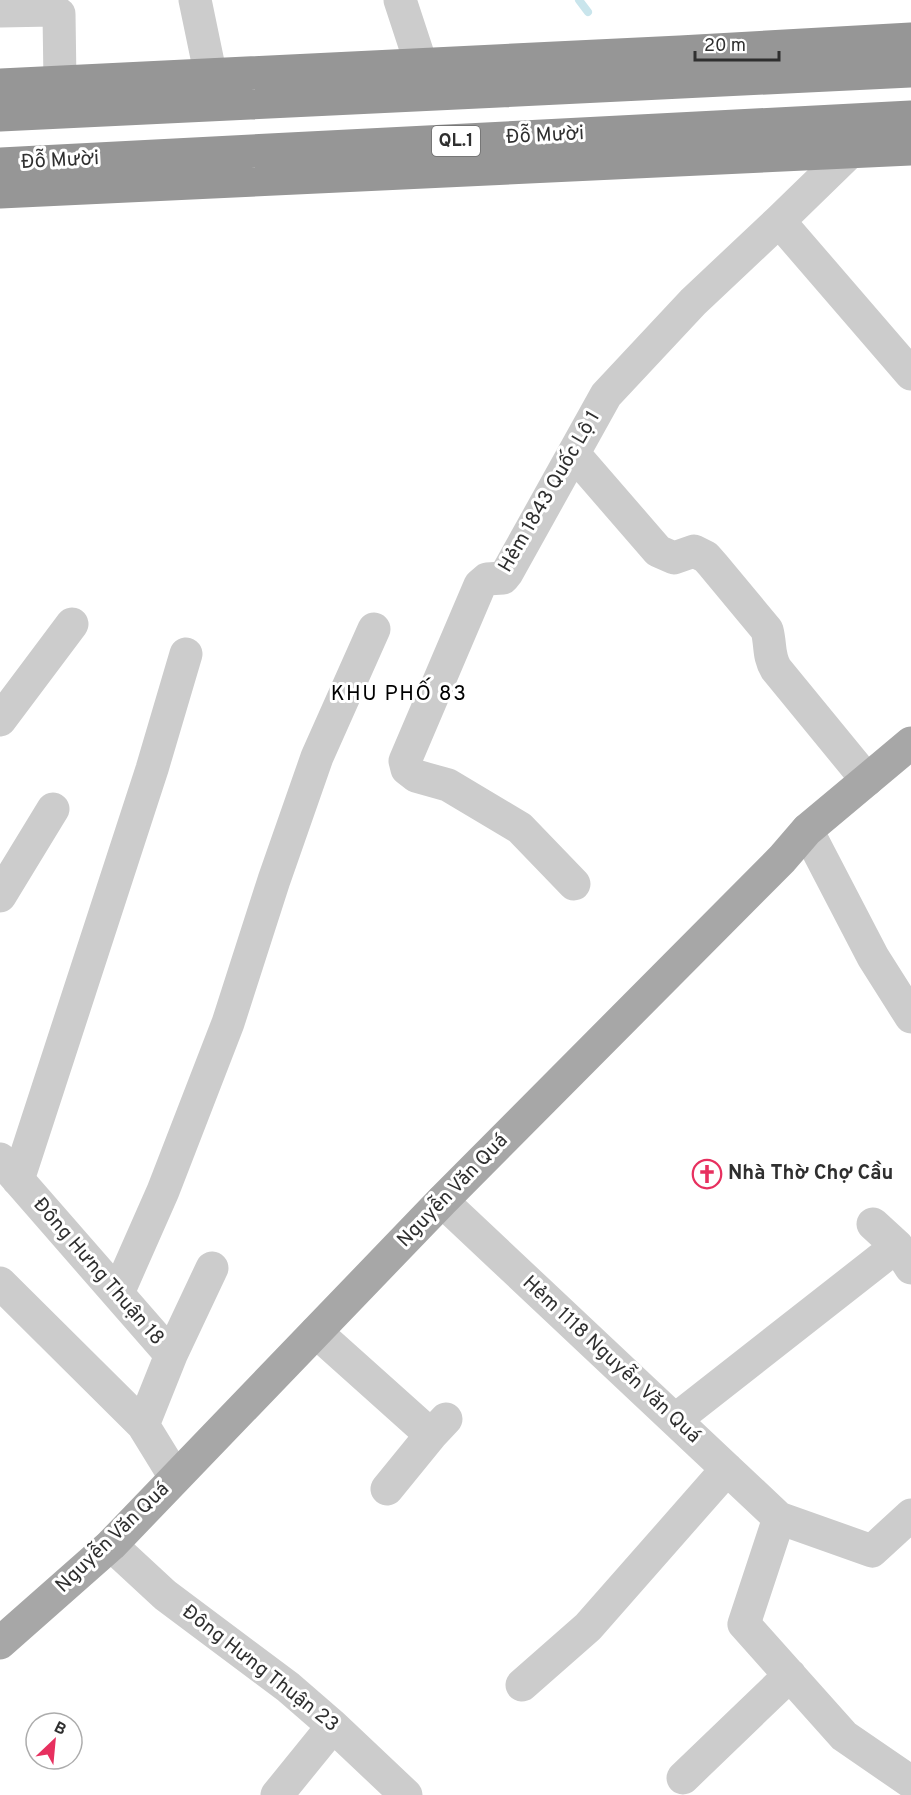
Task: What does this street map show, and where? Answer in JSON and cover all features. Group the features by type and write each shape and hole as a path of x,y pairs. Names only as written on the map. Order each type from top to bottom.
{"highway":[{"path":"0,115 421,64 911,39"},
{"path":"0,85 60,82 214,89 911,71"},
{"name":"Đỗ Mười","path":"0,164 911,117"},
{"name":"Đỗ Mười","path":"0,192 911,149"}],"main road":[{"name":"Nguyễn Văn Quá","path":"0,1643 111,1545 442,1202 782,859 807,830 911,743"}],"street":[{"path":"195,0 214,89"},
{"path":"400,0 421,64"},
{"path":"0,11 53,10 59,14 60,82"},
{"name":"Hẻm 1843 Quốc Lộ 1","path":"574,884 520,828 448,785 416,776 407,769 405,761 480,585 487,579 503,578 507,573 606,395 693,302 849,152"},
{"path":"779,221 911,374"},
{"path":"574,454 658,551 674,558 694,551 706,557 767,630 771,660 776,669 867,780"},
{"path":"0,720 72,624"},
{"path":"118,1293 163,1191 228,1023 317,757 374,629"},
{"path":"9,1169 152,769 186,654"},
{"path":"0,896 53,809"},
{"path":"807,830 873,957 911,1017"},
{"name":"Đông Hưng Thuận 18","path":"9,1169 171,1355 143,1425"},
{"name":"Hẻm 1118 Nguyễn Văn Quá","path":"442,1202 779,1518"},
{"path":"675,1420 904,1257 873,1224"},
{"path":"171,1355 212,1268"},
{"path":"0,1283 143,1425 175,1477"},
{"path":"316,1332 439,1427 387,1489"},
{"path":"522,1685 588,1627 727,1469"},
{"path":"911,1515 872,1551 779,1518 744,1624 844,1736 911,1782"},
{"name":"Đông Hưng Thuận 23","path":"111,1545 165,1595 288,1687 406,1795"},
{"path":"683,1778 790,1675"},
{"path":"277,1795 333,1726"}],"waterway":[{"path":"579,0 588,12"}],"place":[{"name":"Nhà Thờ Chợ Cầu","path":"707,1174"}],"district":[{"name":"KHU PHỐ 83","path":"399,694"}]}
